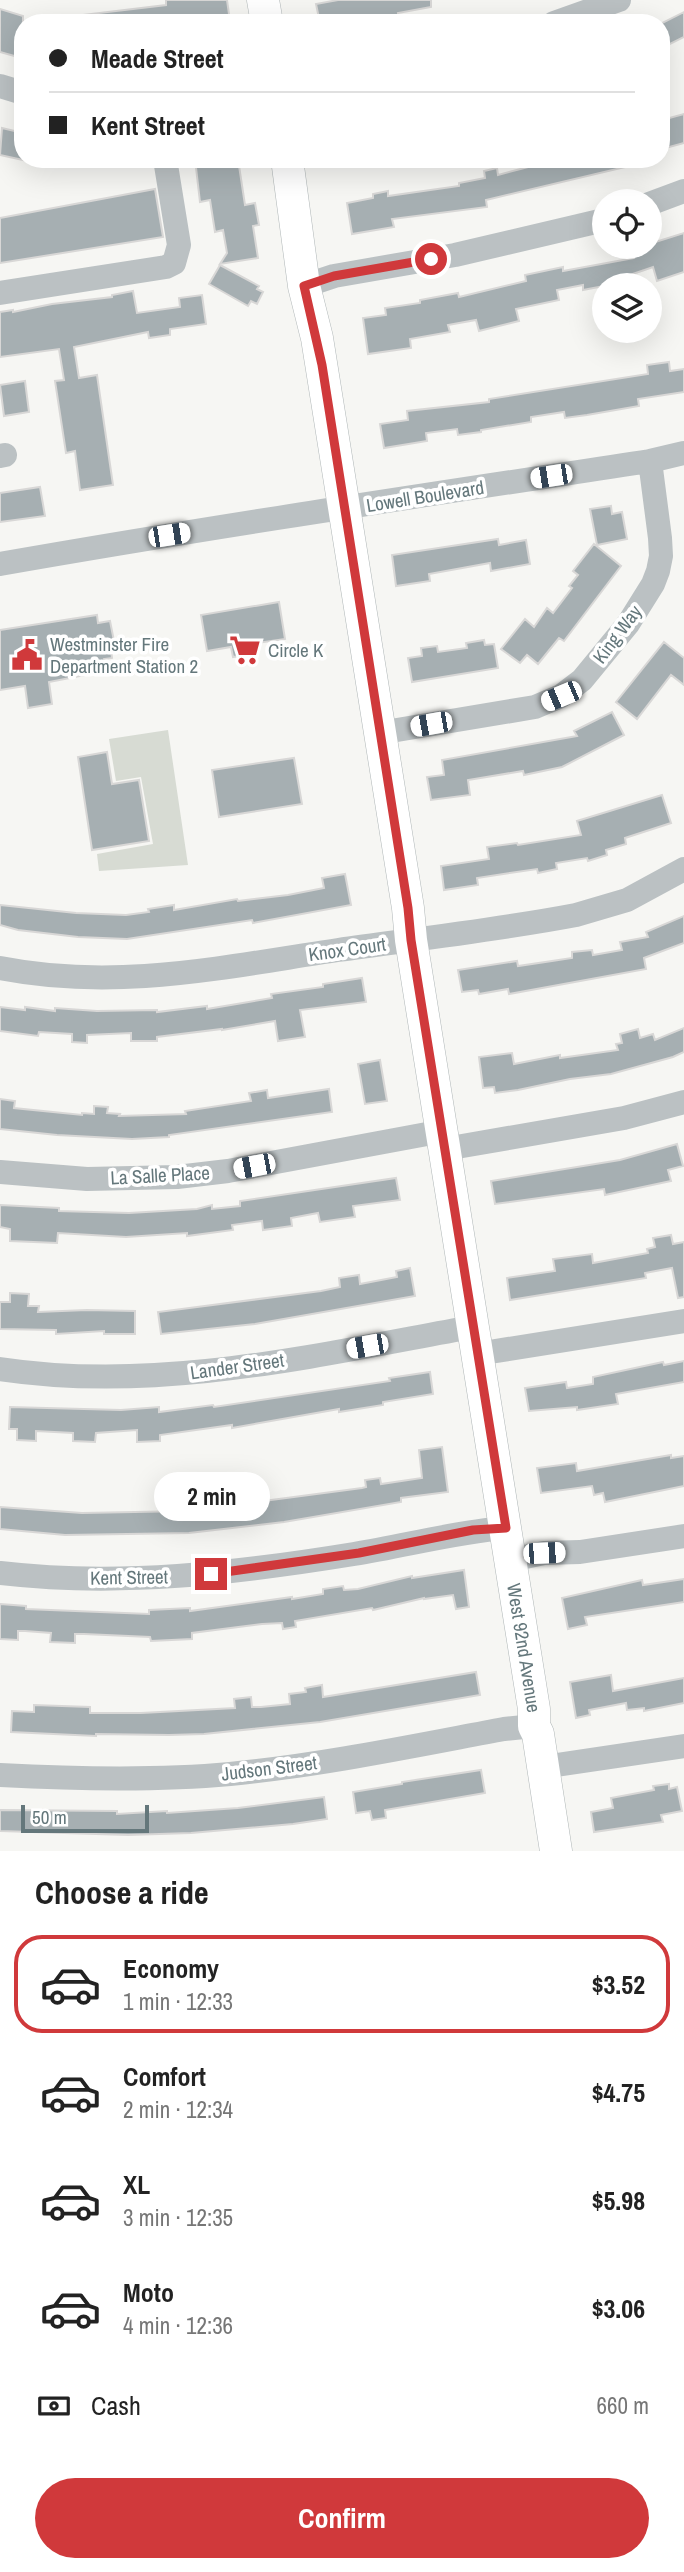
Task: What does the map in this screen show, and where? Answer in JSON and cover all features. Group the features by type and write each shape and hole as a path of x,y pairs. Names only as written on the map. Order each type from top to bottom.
{"main road":[{"name":"West 92nd Avenue","path":"288,168 304,286 317,338 506,1528 534,1709 534,1726 538,1734 556,1851"}],"street":[{"path":"579,14 619,0"},
{"path":"0,293 166,268 177,258 179,245 166,168"},
{"path":"662,199 684,191"},
{"path":"304,286 334,276 455,255 592,223"},
{"name":"Lowell Boulevard","path":"0,564 650,461 684,453"},
{"name":"King Way","path":"379,733 535,707 561,696 582,680 628,624 658,571 660,538 650,461"},
{"name":"Knox Court","path":"0,968 73,978 159,977 536,922 627,900 684,869"},
{"name":"La Salle Place","path":"0,1172 87,1179 177,1177 624,1118 684,1102"},
{"name":"Lander Street","path":"0,1370 90,1378 187,1373 475,1340 684,1321"},
{"name":"Kent Street","path":"0,1573 91,1577 211,1574 359,1553 473,1530 506,1528"},
{"path":"510,1560 684,1535"},
{"name":"Judson Street","path":"0,1775 135,1778 228,1774 306,1765 534,1726"},
{"path":"543,1767 684,1746"}],"shaded area":[{"path":"168,730 188,865 99,871 97,854 153,844 141,777 116,781 109,739"}],"building":[{"path":"166,0 227,0 229,14 90,14 166,5"},
{"path":"338,0 431,0 431,7 398,14 318,14 316,4"},
{"path":"0,9 16,14 14,14 14,56 0,52"},
{"path":"684,12 684,37 670,44 670,19"},
{"path":"684,114 684,143 670,147 670,118"},
{"path":"2,128 14,131 14,158 0,155"},
{"path":"196,168 239,168 245,205 255,203 259,225 253,226 258,258 220,264 227,253 223,230 215,232 210,200 200,202"},
{"path":"497,168 498,175 524,168 621,168 486,200 487,207 392,219 394,227 352,234 347,203 373,198 373,194 388,191 388,196 459,186 459,183 485,178 484,171"},
{"path":"155,189 163,237 0,263 0,218"},
{"path":"684,233 684,272 662,279 662,273 655,273 653,267 636,273 592,273 592,288 583,290 583,285 557,290 559,300 516,309 519,321 479,331 476,320 448,325 450,332 410,339 411,348 368,354 363,318 386,315 385,308 420,303 420,300 458,293 459,297 526,281 525,275 563,267 563,271 629,259 662,259 662,240"},
{"path":"220,265 259,286 257,289 263,292 257,304 251,301 248,306 209,284"},
{"path":"133,291 137,313 180,307 179,298 202,295 206,324 170,329 170,335 149,338 148,332 74,347 79,378 97,375 113,485 80,490 75,451 66,453 55,381 64,380 59,349 0,357 0,312 112,297"},
{"path":"669,362 670,371 684,369 684,392 638,399 639,406 587,415 565,418 564,412 531,417 531,422 481,432 458,435 457,429 426,433 427,441 384,448 380,424 408,420 407,411 489,402 489,399 648,374 647,365"},
{"path":"25,381 29,412 4,416 0,385"},
{"path":"40,487 45,516 0,522 0,493"},
{"path":"611,506 612,514 622,512 627,539 597,545 590,509"},
{"path":"498,539 499,545 526,540 530,564 491,571 490,563 429,574 430,581 396,586 392,555"},
{"path":"594,544 621,566 564,641 559,638 538,664 527,655 520,663 501,649 525,619 534,627 547,608 553,613 572,588 569,586 578,575 573,571"},
{"name":"Circle K","path":"279,602 285,639 257,643 258,653 233,657 231,647 207,651 201,615"},
{"path":"97,615 98,623 110,621 114,641 110,641 112,658 104,659 106,671 49,682 52,704 28,708 25,686 0,690 0,630"},
{"path":"484,640 485,645 494,644 498,668 412,682 408,658 422,656 421,648 437,646 438,652 467,648 466,643"},
{"path":"664,642 684,658 684,685 671,675 637,719 616,702"},
{"path":"612,712 624,735 562,767 524,775 523,771 468,780 470,795 431,800 427,777 444,775 442,760 577,736 574,731"},
{"path":"107,752 112,784 139,780 149,841 92,850 78,757"},
{"path":"294,758 302,804 219,817 212,770"},
{"path":"662,795 671,823 625,838 626,844 606,850 607,855 588,861 587,858 556,863 557,869 538,873 537,869 477,878 478,885 444,890 441,866 489,859 487,847 581,835 577,821"},
{"path":"345,874 351,905 253,923 252,920 127,939 78,937 18,930 0,925 0,905 126,915 174,905 174,910 237,899 288,895 324,888 322,878"},
{"path":"684,916 684,943 644,958 646,969 509,994 508,989 479,994 478,990 462,992 458,970 517,961 518,966 572,958 572,952 592,950 593,955 622,950 620,942 648,937 646,932"},
{"path":"362,978 366,1002 300,1010 305,1037 278,1041 275,1021 157,1037 157,1041 131,1041 131,1033 87,1035 87,1043 72,1042 72,1034 39,1032 38,1036 0,1031 0,1007 55,1011 55,1008 157,1012 207,1006 207,1009 272,998 271,994 323,987 323,984"},
{"path":"684,1028 684,1052 673,1057 611,1074 518,1090 495,1093 494,1087 483,1088 479,1057 512,1053 514,1064 560,1055 560,1058 618,1050 616,1044 622,1043 620,1034 638,1029 640,1038 653,1034 655,1040"},
{"path":"380,1060 387,1101 365,1104 358,1064"},
{"path":"329,1089 332,1112 169,1137 132,1139 0,1129 0,1099 15,1101 14,1108 82,1115 94,1114 94,1106 108,1107 107,1113 120,1114 119,1116 186,1114 185,1111 251,1101 249,1093 267,1090 268,1098"},
{"path":"677,1144 683,1166 668,1170 671,1181 605,1195 604,1189 495,1204 491,1181 620,1160"},
{"path":"396,1178 400,1200 353,1206 355,1217 320,1222 318,1213 291,1218 292,1226 263,1230 262,1221 232,1225 233,1230 187,1236 187,1233 126,1237 58,1233 57,1243 10,1241 10,1229 0,1227 0,1205 59,1208 59,1211 129,1213 197,1209 212,1205 212,1209 240,1206 240,1201"},
{"path":"671,1235 673,1244 684,1242 684,1297 678,1298 672,1268 645,1273 646,1278 510,1300 507,1278 555,1271 553,1259 592,1254 593,1263 648,1253 647,1249 655,1247 653,1238"},
{"path":"410,1268 415,1296 255,1324 161,1334 158,1312 321,1291 340,1287 339,1278 359,1275 360,1284 397,1277 396,1271"},
{"path":"10,1293 29,1294 28,1306 39,1306 38,1312 135,1311 135,1334 104,1334 104,1331 56,1334 56,1330 0,1329 0,1302 10,1302"},
{"path":"684,1361 684,1382 616,1394 618,1404 577,1410 577,1407 529,1411 525,1388 566,1382 567,1388 593,1384 593,1377 663,1362 664,1365"},
{"path":"430,1372 433,1394 339,1412 339,1409 232,1428 232,1425 160,1435 160,1441 137,1442 137,1430 96,1433 95,1442 73,1441 73,1433 36,1431 36,1441 17,1440 17,1429 9,1429 10,1407 121,1410 159,1407 159,1412 214,1407 390,1381 389,1378"},
{"path":"442,1447 448,1492 401,1498 401,1502 284,1522 189,1533 65,1535 0,1529 0,1507 82,1513 187,1511 362,1488 366,1487 365,1480 380,1478 381,1484 422,1478 419,1450"},
{"path":"671,1455 671,1458 684,1456 684,1486 605,1502 603,1493 594,1495 592,1486 541,1493 537,1468 576,1463 577,1471"},
{"path":"464,1570 469,1607 456,1609 453,1595 295,1621 296,1627 283,1629 282,1623 192,1633 192,1639 151,1641 150,1637 75,1634 75,1643 50,1642 51,1633 18,1631 18,1640 0,1639 0,1604 26,1606 26,1609 149,1614 149,1610 190,1608 190,1611 292,1599 323,1594 323,1589 343,1586 344,1590 358,1589 412,1576"},
{"path":"684,1579 684,1602 585,1617 587,1625 568,1629 562,1598 642,1580 643,1585"},
{"path":"476,1672 480,1695 320,1722 204,1734 96,1736 11,1732 12,1711 34,1712 34,1705 90,1707 90,1713 141,1713 235,1708 234,1699 251,1697 252,1707 261,1707 290,1704 289,1694 306,1692 305,1688 322,1685 323,1697"},
{"path":"611,1675 613,1691 684,1678 684,1703 644,1711 644,1708 627,1710 626,1703 589,1710 590,1715 576,1718 570,1682"},
{"path":"481,1770 485,1793 385,1810 386,1818 372,1820 370,1811 356,1813 353,1792"},
{"path":"669,1784 669,1789 677,1787 682,1811 661,1815 663,1822 594,1832 591,1812 613,1808 611,1798 654,1790 653,1786"},
{"path":"324,1797 327,1819 293,1824 191,1833 128,1835 0,1831 0,1810 167,1813 238,1808"}],"place":[{"name":"Circle K","path":"245,650"},
{"name":"Westminster Fire Department Station 2","path":"27,655"}],"route":[{"path":"211,1574 359,1553 473,1530 506,1528 472,1327 322,365 304,286 334,276 431,259"}]}
